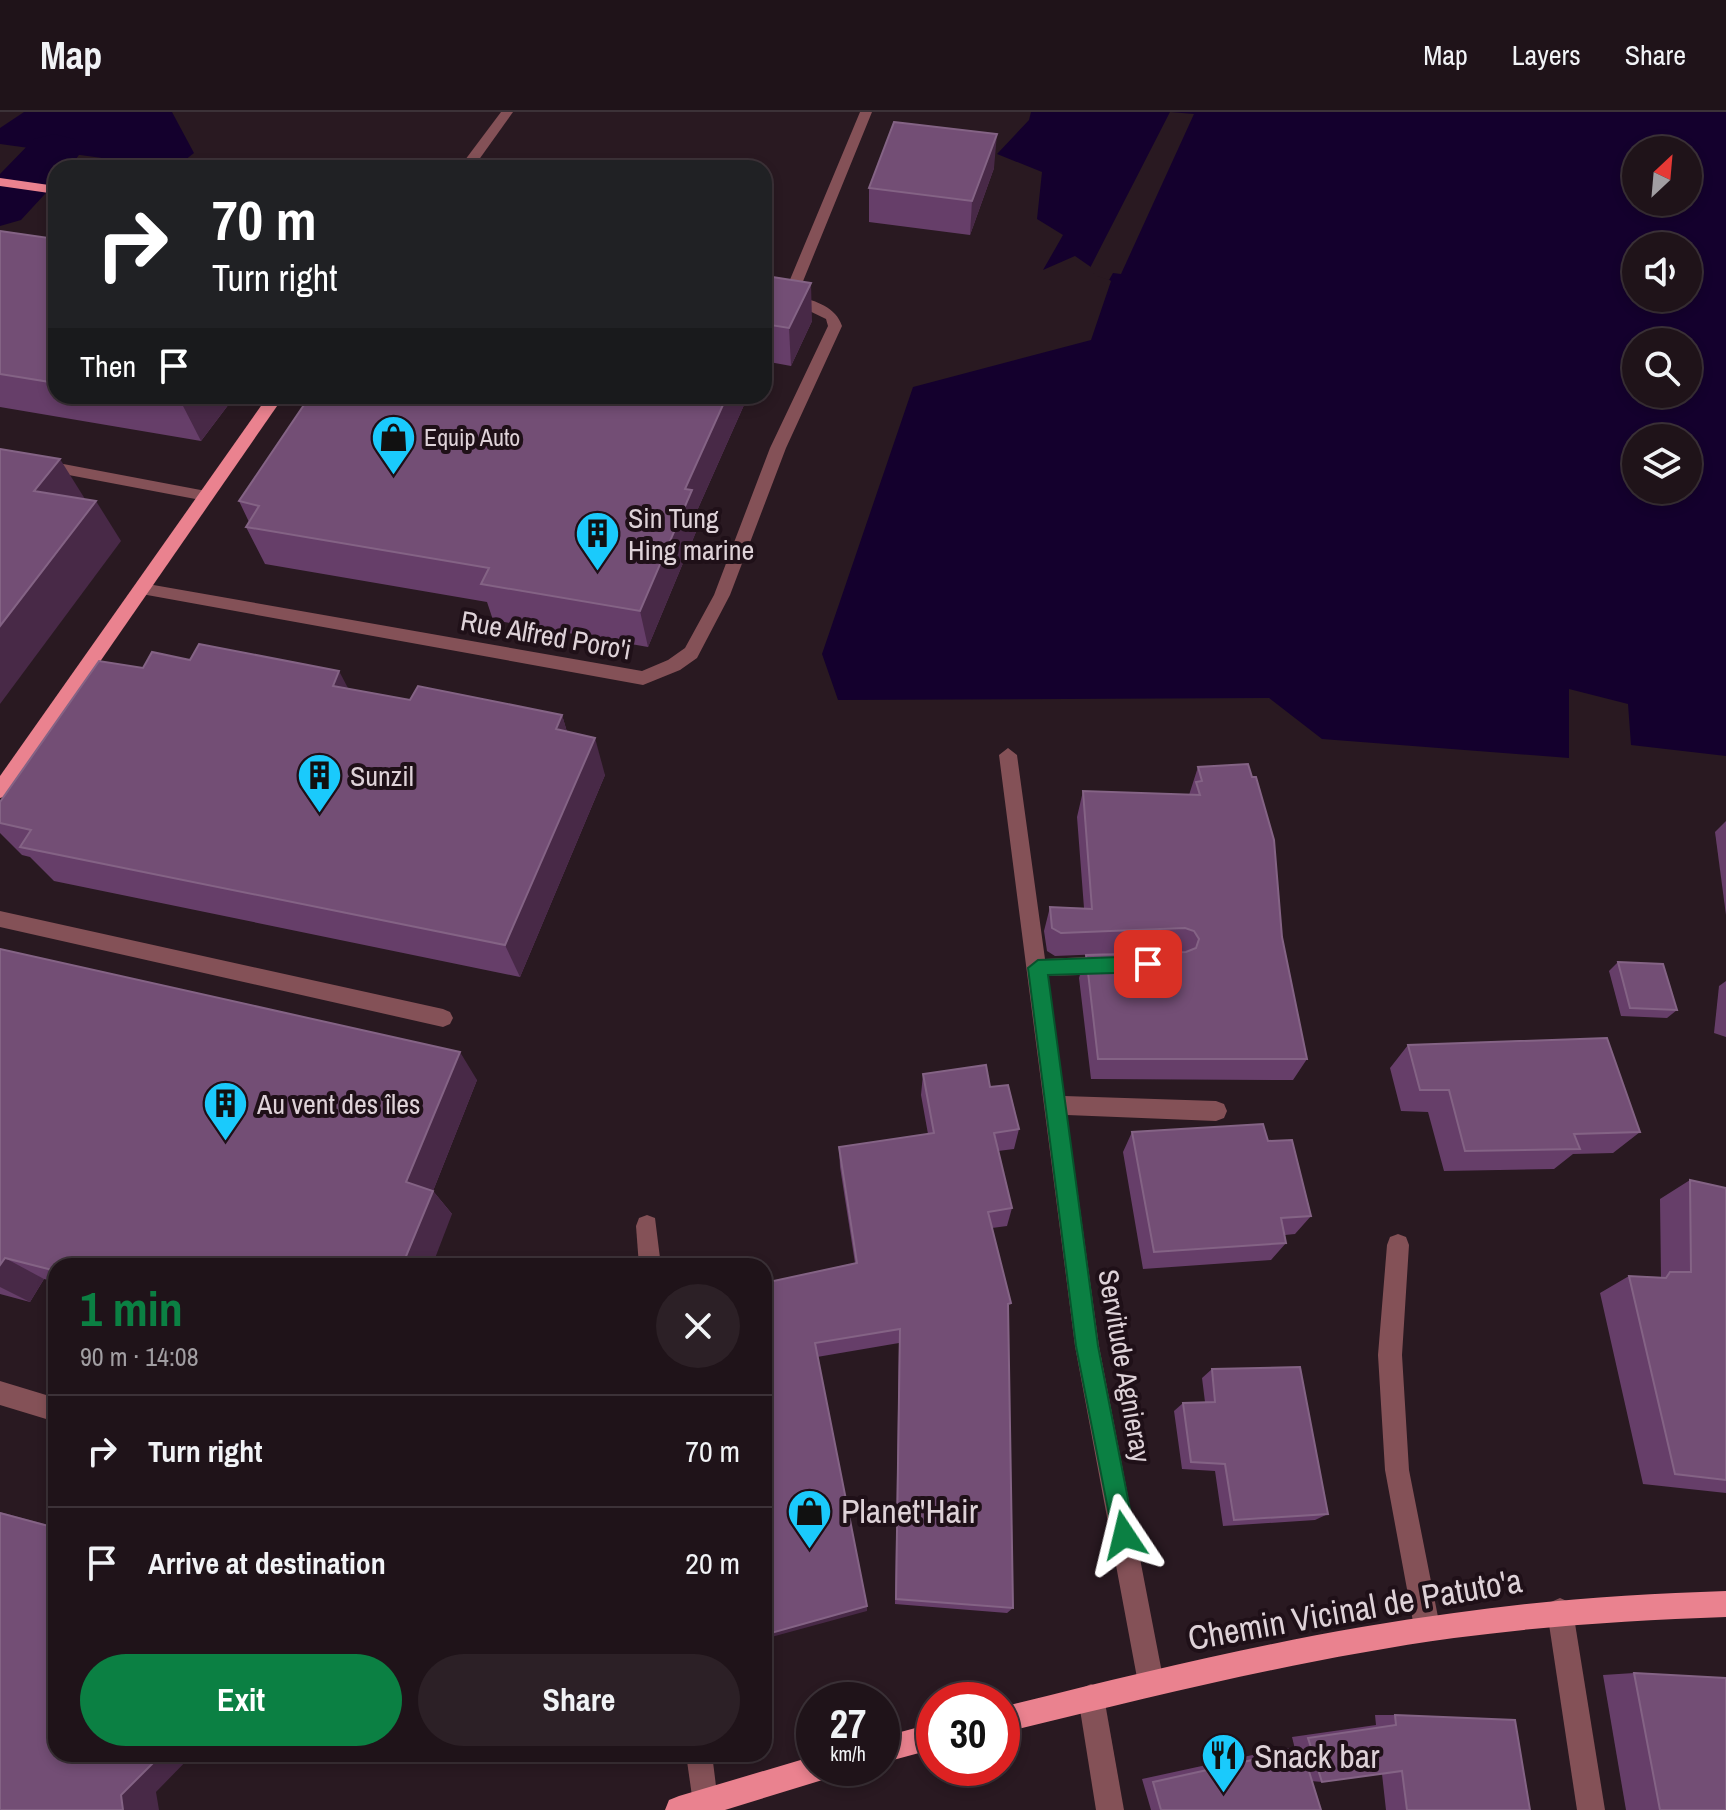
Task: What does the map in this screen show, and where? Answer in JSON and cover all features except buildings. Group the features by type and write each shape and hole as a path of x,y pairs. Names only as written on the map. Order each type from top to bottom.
{"main road":[{"path":"0,182 48,189"},
{"path":"0,791 270,404"},
{"name":"Chemin Vicinal de Patuto'a","path":"1020,1715 1334,1642 1427,1627 1560,1611 1726,1604"},
{"path":"706,1804 796,1775"}],"street":[{"path":"472,160 507,112"},
{"path":"790,297 866,112"},
{"name":"Rue Alfred Poro'i","path":"142,589 643,678 674,665 691,653 722,595 778,448 835,326 832,317 825,311 790,297 772,296"},
{"path":"0,457 206,496"},
{"name":"Servitude Agnieray","path":"1008,755 1087,1346 1151,1683"},
{"path":"0,919 443,1018"},
{"path":"1038,968 1130,965"},
{"path":"1056,1105 1216,1111"},
{"path":"647,1226 649,1258"},
{"path":"1398,1245 1390,1355 1397,1470 1427,1627"},
{"path":"0,1393 48,1408"},
{"path":"1560,1611 1591,1810"},
{"path":"1091,1697 1110,1810"},
{"path":"700,1762 706,1804"}],"shaded area":[{"path":"24,112 172,112 194,153 185,160 117,160 0,144 0,128"},
{"path":"1031,112 1726,112 1726,756 1631,745 1628,704 1569,689 1569,758 1322,739 1269,698 838,700 822,654 913,387 1091,340 1111,281 1075,256 1043,270 1063,235 1037,219 1042,172 997,154 1029,120"}],"pier":[{"path":"1170,112 1194,114 1121,274 1113,273 1109,280 1097,276 1089,270"}],"waterway":[{"path":"0,208 54,151"}],"place":[{"name":"Equip Auto","path":"393,476"},
{"name":"Sin Tung Hing marine","path":"597,573"},
{"name":"Sunzil","path":"319,815"},
{"name":"Au vent des îles","path":"226,1143"},
{"name":"Planet'Hair","path":"810,1550"},
{"name":"Snack bar","path":"1223,1795"}],"route":[{"path":"1124,1535 1087,1346 1038,968 1148,964"}]}
